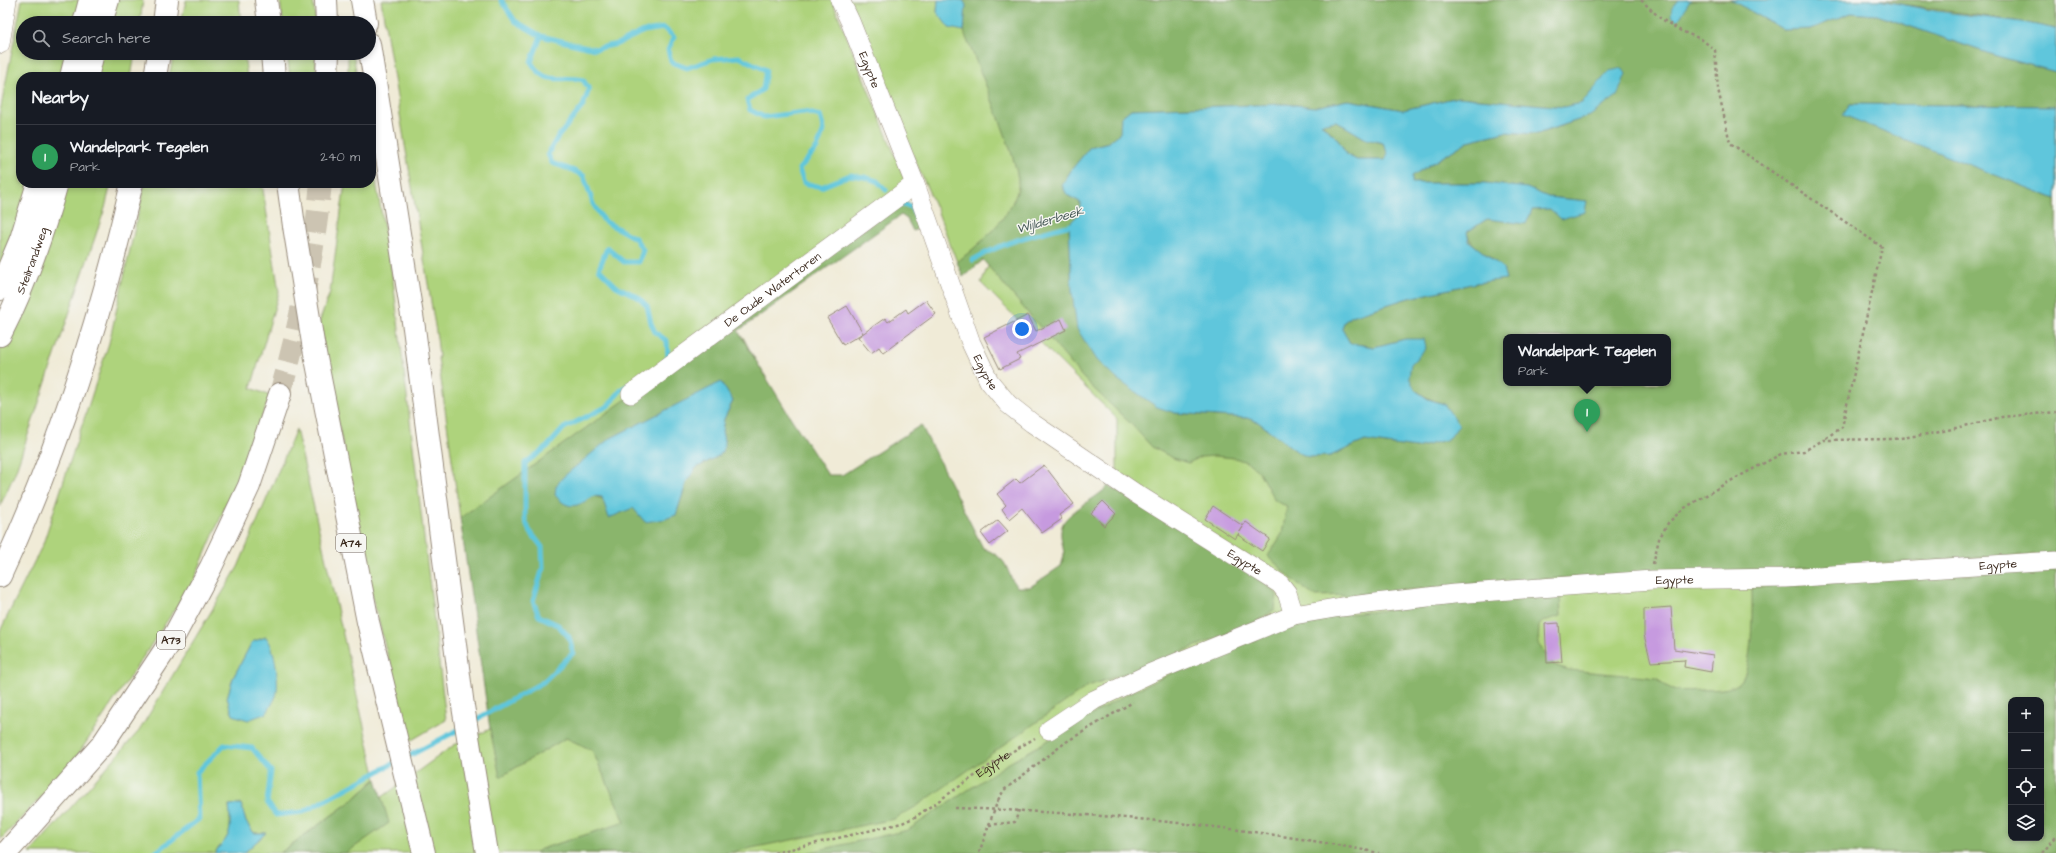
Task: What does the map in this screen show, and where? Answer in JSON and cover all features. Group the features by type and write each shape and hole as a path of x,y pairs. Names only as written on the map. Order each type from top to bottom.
{"main road":[{"path":"86,16 90,0"},
{"path":"103,16 108,0"},
{"path":"165,16 167,0"},
{"path":"266,0 268,16"},
{"path":"326,0 327,16"},
{"path":"362,0 365,16"},
{"path":"71,72 74,60"},
{"path":"88,72 91,60"},
{"path":"156,72 158,60"},
{"path":"273,60 274,72"},
{"path":"327,72 328,60"},
{"path":"372,60 373,72"},
{"path":"376,88 414,328 463,706 475,787 487,853"},
{"name":"Steilrandweg","path":"0,289 21,239 36,188"},
{"name":"Steilrandweg","path":"0,335 13,310 40,242 56,188"},
{"path":"0,576 41,478 77,378 108,278 131,188"},
{"name":"A74","path":"289,188 313,343 354,560 396,742 422,846"},
{"name":"A73","path":"6,853 102,745 173,638 211,567 249,486 280,394"}],"street":[{"path":"0,44 7,0"},
{"name":"Egypte","path":"840,0 850,21 915,184 971,343 989,381 1008,404 1032,424 1135,493 1280,584 1287,593 1294,614"},
{"name":"De Oude Watertoren","path":"631,394 915,184"},
{"name":"Egypte","path":"1049,730 1094,700 1151,673 1294,614 1454,594 1652,580 1785,578 2056,561"}],"path":[{"path":"1641,0 1660,18 1681,31 1702,39 1715,50 1718,89 1730,143 1882,247 1842,427 1804,451 1777,457 1723,485 1683,509 1668,523 1659,539 1653,562 1652,580"},
{"path":"1823,440 1894,439 1935,433 2002,417 2056,412"},
{"path":"978,853 998,800 1004,790 1066,742 1134,702 1151,673"},
{"name":"Egypte","path":"774,853 902,823 916,817 998,760 1049,730"},
{"path":"955,808 1019,810 1197,823 1379,853"},
{"path":"989,824 1015,822 1019,810"},
{"path":"2042,853 2056,836"}],"green space":[{"path":"22,0 83,0 80,16 19,16"},
{"path":"109,0 143,0 141,16 105,16"},
{"path":"186,0 239,0 240,16 183,16"},
{"path":"280,0 313,0 315,16 282,16"},
{"path":"381,0 832,0 907,185 662,374 743,337 828,500 1015,609 1066,582 1117,500 1117,419 981,283 1015,202 1014,199 1004,217 990,234 957,262 937,210 844,0 938,0 937,12 951,0 2056,0 2056,853 305,853 454,745 538,708 462,516 460,518 438,358 437,338"},
{"path":"963,0 1679,0 1672,8 1684,8 1691,0 1731,0 1784,30 1811,29 1851,13 1877,15 1993,55 2056,72 2056,106 1850,104 1844,115 2056,199 2056,553 1786,569 1513,580 1352,595 1314,596 1292,579 1268,556 1282,534 1287,506 1275,501 1259,472 1249,463 1235,458 1214,456 1201,457 1188,463 1173,458 1152,447 1132,425 1084,379 983,260 963,277 957,262 994,229 1015,199 1018,188 1018,177 1008,143 967,40 964,26 965,11","holes":["1609,71 1590,116 1537,134 1505,132 1468,141 1412,176 1412,183 1485,183 1527,188 1548,197 1587,201 1550,209 1532,210 1526,223 1487,219 1467,232 1474,245 1493,259 1503,271 1506,279 1476,283 1405,299 1352,316 1344,322 1342,329 1350,343 1374,347 1405,339 1426,348 1411,364 1409,379 1417,391 1430,399 1444,404 1449,439 1416,448 1365,441 1330,456 1309,457 1299,453 1258,422 1247,418 1175,413 1072,292 1069,224 1080,213 1080,202 1067,195 1062,185 1072,169 1090,147 1109,142 1121,133 1121,117 1131,109 1286,104 1315,107 1348,100 1403,110 1458,97 1564,107 1582,103"]},
{"path":"1879,0 2056,0 2056,29 2034,24"},
{"path":"16,31 16,60 69,60 66,72 16,72 16,188 33,188 0,274 0,112"},
{"path":"95,60 134,60 132,72 92,72"},
{"path":"173,60 245,60 246,72 170,72"},
{"path":"288,60 316,60 316,72 289,72"},
{"path":"348,60 354,60 356,72 348,72"},
{"path":"1336,121 1366,139 1383,143 1388,154 1384,160 1357,160 1347,155 1337,138 1321,123"},
{"path":"376,182 393,280 446,720 410,741 373,600 319,323 330,292 344,188 376,188"},
{"path":"59,188 110,188 105,208 15,473 0,506 0,338"},
{"path":"144,188 263,188 279,292 251,388 270,396 243,465 193,582 69,768 0,840 0,631 43,544 109,343"},
{"path":"903,201 914,208 923,227 913,231 907,219 901,215 738,331 789,415 828,475 842,475 921,425 983,548 1002,560 1017,587 1030,587 1061,566 1064,554 1061,537 1062,526 1069,516 1108,486 1262,576 1277,595 1275,609 1255,623 1135,670 1088,686 917,806 894,819 727,853 535,853 541,849 625,822 592,750 566,738 500,777 490,729 460,518","holes":["721,383 733,401 724,419 722,431 725,445 720,455 696,468 687,481 676,515 634,508 594,496 609,439"]},
{"path":"296,429 376,779 354,799 280,853 244,853 266,833 254,833 246,822 241,804 229,805 230,827 228,836 214,853 30,853 139,731 238,567","holes":["266,637 233,715 227,698 233,678 252,642"]},
{"path":"2056,569 2056,853 806,853 908,830 1004,766 1129,693 1170,674 1297,623 1330,616 1455,603 1560,596 1561,616 1543,621 1539,626 1538,644 1554,665 1569,670 1657,678 1672,689 1688,691 1726,688 1735,686 1739,683 1744,676 1750,652 1752,587"},
{"path":"376,779 389,823 346,853 280,853 354,799"}],"water":[{"path":"938,0 963,0 966,5 964,31 949,28 937,12"},
{"path":"1679,0 1691,0 1677,21 1671,16 1672,8"},
{"path":"1731,0 1879,0 1936,11 2022,22 2056,29 2056,72 1993,55 1877,15 1851,13 1811,29 1784,30"},
{"path":"1623,68 1626,74 1617,96 1590,116 1537,134 1505,132 1468,141 1412,176 1412,183 1485,183 1527,188 1548,197 1587,201 1585,212 1561,219 1550,209 1532,210 1526,224 1487,219 1467,232 1469,241 1503,268 1506,279 1476,283 1405,299 1352,316 1344,322 1342,329 1350,343 1374,347 1405,339 1424,339 1426,348 1411,364 1409,377 1415,390 1428,399 1444,404 1459,425 1449,439 1416,448 1365,441 1330,456 1309,457 1299,453 1258,422 1247,418 1175,413 1157,407 1117,379 1097,360 1077,329 1072,292 1069,224 1080,213 1080,202 1067,195 1062,185 1072,169 1090,147 1109,142 1120,133 1121,117 1131,109 1286,104 1315,107 1348,100 1403,110 1458,97 1564,107 1582,103 1609,71","holes":["1336,121 1366,139 1383,143 1388,154 1385,160 1357,160 1347,155 1337,138 1321,124"]},
{"path":"1850,104 2056,106 2056,199 1843,115"},
{"path":"721,382 733,401 724,419 722,431 725,445 720,455 696,468 687,481 676,515 665,519 645,522 633,508 609,518 602,497 594,496 574,506 565,504 555,495 556,486 563,477 609,439"},
{"path":"266,637 272,648 276,665 276,696 267,713 248,720 233,715 227,698 233,678 252,642"},
{"path":"241,804 246,822 254,833 266,833 244,853 214,853 228,836 230,826 229,805"}],"building":[{"path":"926,300 936,314 883,353 879,347 871,353 858,337 885,318 888,322 906,309 908,313"},
{"path":"847,306 863,333 843,345 827,318"},
{"path":"1028,315 1036,331 1061,319 1066,330 1017,354 1020,359 1000,369 984,337"},
{"path":"1044,465 1074,504 1059,515 1062,519 1042,533 1022,508 1009,519 1002,509 1006,505 997,494 1016,479 1020,483"},
{"path":"1103,501 1116,514 1104,526 1091,513"},
{"path":"1213,506 1243,526 1246,522 1270,539 1262,551 1238,535 1243,527 1235,539 1205,519"},
{"path":"998,520 1008,531 990,545 981,533"},
{"path":"1671,607 1674,649 1713,655 1711,672 1684,667 1685,660 1651,662 1644,635 1644,609"},
{"path":"1559,623 1562,662 1547,663 1545,624"}],"waterway":[{"name":"Wijlderbeek","path":"501,0 515,21 541,36 595,49 617,44 644,31 664,28 674,37 668,50 671,62 687,68 713,59 739,57 766,70 763,89 747,100 750,110 764,117 804,112 820,116 824,130 817,148 799,169 804,183 821,187 850,175 877,181 886,190"},
{"path":"541,36 531,62 537,70 542,75 548,77 583,80 589,89 583,106 557,138 548,154 552,163 584,176 593,204 604,221 635,238 643,250 639,262 624,262 607,248 599,269 616,286 638,297 647,306 655,332 667,341 668,358 666,360"},
{"name":"Wijlderbeek","path":"897,204 910,206 915,213 919,224"},
{"name":"Wijlderbeek","path":"973,260 985,253 1035,234 1075,224"},
{"path":"470,723 543,682 573,653 569,637 558,625 539,616 533,601 543,568 542,547 529,530 525,519 525,463 547,447 564,428 608,406 621,390 629,385"},
{"path":"407,757 462,728"},
{"path":"155,853 199,819 197,772 224,745 252,748 271,771 267,802 276,815 303,812 396,762"}],"tunnel":[{"path":"280,394 294,342 305,289 320,188"}],"place":[{"name":"Wandelpark Tegelen","path":"1587,432"}]}
